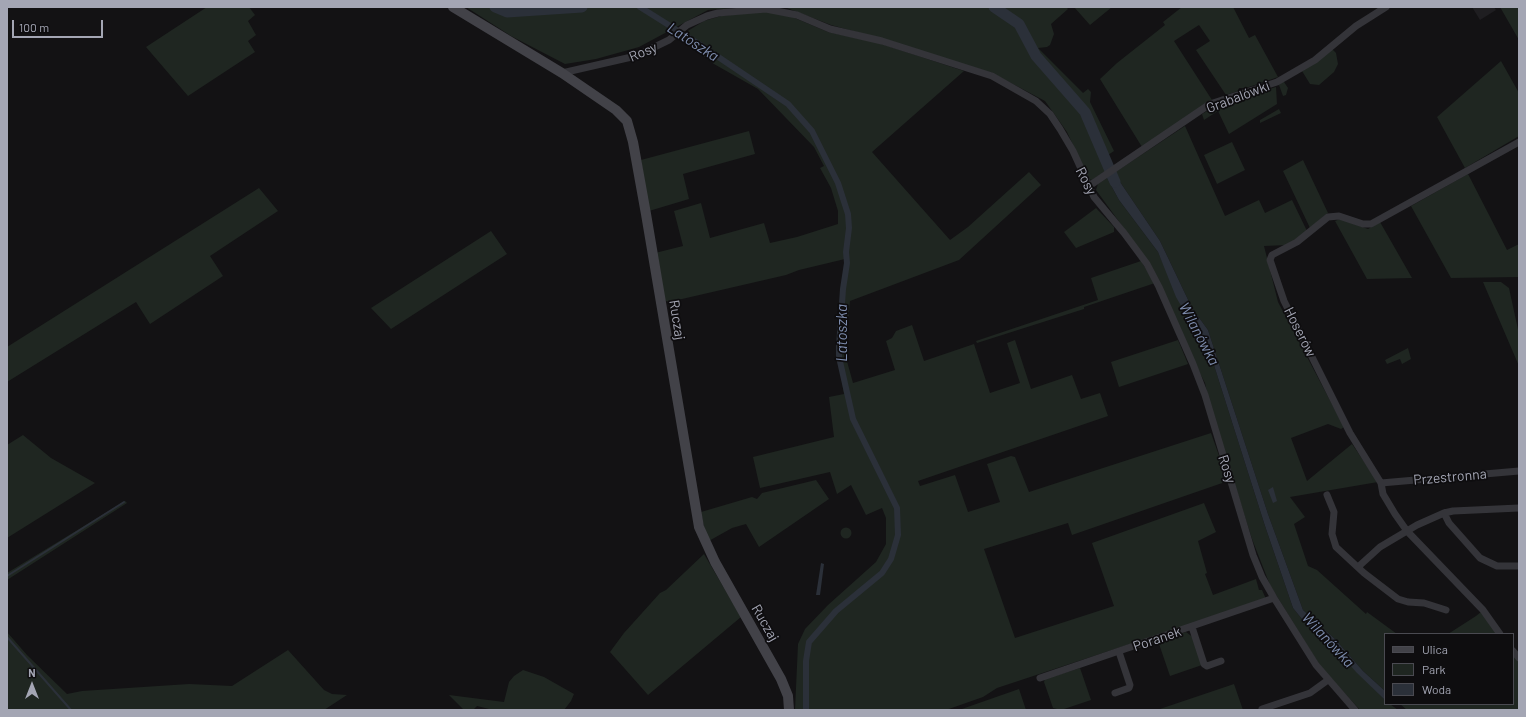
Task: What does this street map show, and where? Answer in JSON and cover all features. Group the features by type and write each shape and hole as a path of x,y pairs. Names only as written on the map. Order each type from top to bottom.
{"street":[{"name":"Ruczaj","path":"453,7 562,73 616,110 630,126 688,471 699,527 715,562 781,679 788,696 789,710"},
{"name":"Grabalówki","path":"1089,186 1210,104 1277,82 1315,60 1356,26 1386,7"},
{"name":"Rosy","path":"562,73 636,56 669,40 687,25 718,13 766,8 797,15 830,29 882,41 992,76 1036,101 1050,114 1073,151 1094,197 1147,264 1159,287 1205,395 1257,564 1274,598 1316,665 1355,710"},
{"name":"Hoserów","path":"1499,633 1483,610 1407,530 1383,494 1381,484 1350,433 1284,301 1270,264 1270,256 1297,242 1331,216 1339,216 1363,224 1371,224 1519,142"},
{"name":"Przestronna","path":"1381,484 1519,470"},
{"path":"1327,495 1334,512 1332,534 1336,547 1358,567 1403,601 1424,603 1446,610"},
{"path":"1358,567 1380,547 1407,530 1444,513 1453,511 1519,508"},
{"path":"1444,513 1448,523 1480,558 1497,566 1519,566"},
{"name":"Poranek","path":"1040,678 1274,598"},
{"path":"1192,627 1204,664 1207,666 1220,661"},
{"path":"1115,693 1129,688 1130,685 1119,652"},
{"path":"1262,709 1310,693 1328,680"}],"shaded area":[{"path":"1472,7 1494,7 1496,10 1480,20"}],"green space":[{"path":"207,7 249,7 255,15 248,21 256,35 248,41 255,52 188,96 146,47"},
{"path":"466,7 746,7 708,10 639,47 596,59 565,64 511,36"},
{"path":"779,7 1066,7 1068,9 1051,24 1054,34 1050,45 1047,47 1038,48 1083,93 1088,89 1091,92 1090,102 1114,151 1108,155 1113,166 1092,180 1089,179 1067,132 1045,101 992,73 831,25 787,8"},
{"path":"1074,7 1112,7 1090,25"},
{"path":"1182,7 1233,7 1249,38 1255,35 1278,77 1246,88 1239,88 1238,91 1226,95 1196,50 1210,41 1199,25 1174,41 1212,100 1142,147 1100,79 1117,63 1165,25 1163,22"},
{"path":"1500,7 1519,7 1519,40"},
{"path":"767,11 790,16 828,32 879,43 964,71 872,152 950,240 968,227 1029,172 1041,185 959,260 850,301 845,354 853,383 895,370 886,341 892,338 896,331 912,325 924,361 974,344 990,393 1020,383 1007,343 1015,340 1031,389 1072,375 1081,399 1100,393 1108,416 918,481 920,486 955,475 968,512 1000,502 987,464 1011,456 1015,457 1029,492 1211,433 1228,481 1072,535 1068,523 984,549 1015,638 1114,606 1092,543 1204,503 1216,532 1198,541 1207,573 1205,574 1213,595 1256,579 1259,590 1262,590 1266,599 997,688 983,697 946,710 795,710 798,644 805,629 828,605 876,562 886,544 886,518 882,508 866,515 851,485 837,494 830,472 760,488 753,457 834,437 829,397 844,394 837,352 845,259 799,270 786,275 669,302 663,300 655,253 683,246 674,211 701,203 710,238 764,223 770,243 797,237 838,224 838,211 831,188 820,168 824,166 814,147 758,89 714,64 678,37 704,21 721,16"},
{"path":"1332,49 1336,53 1338,64 1334,72 1319,85 1310,84 1302,71"},
{"path":"1501,61 1519,93 1519,136 1465,168 1437,117"},
{"path":"1280,82 1284,82 1288,88 1286,95 1283,96 1279,85"},
{"path":"1276,87 1277,104 1229,134 1218,111 1204,120 1202,114 1216,106"},
{"path":"1279,109 1281,113 1260,123 1260,120"},
{"path":"1185,126 1225,216 1259,200 1265,213 1292,200 1307,231 1288,245 1264,246 1278,302 1344,427 1341,429 1328,424 1291,438 1307,481 1352,444 1378,482 1290,497 1305,517 1294,524 1308,566 1317,570 1366,614 1367,612 1396,633 1384,633 1384,690 1363,671 1335,639 1303,610 1268,514 1208,330 1192,308 1160,241 1114,173"},
{"path":"749,131 755,154 683,174 689,199 649,211 641,160"},
{"path":"1232,142 1245,170 1217,184 1204,155"},
{"path":"1303,160 1328,213 1310,228 1283,171"},
{"path":"1468,174 1507,250 1519,244 1519,277 1451,278 1411,206"},
{"path":"1107,178 1119,200 1158,252 1187,316 1204,342 1212,359 1265,526 1293,608 1306,624 1338,651 1384,699 1384,705 1391,705 1398,710 1360,710 1320,666 1270,585 1252,539 1210,406 1205,383 1131,238 1096,190 1098,184"},
{"path":"259,188 278,211 210,256 223,276 150,324 136,302 7,382 7,347"},
{"path":"1096,208 1114,227 1114,232 1076,248 1064,232"},
{"path":"1340,219 1368,229 1380,222 1412,278 1367,279 1335,221"},
{"path":"491,231 507,254 391,329 371,308"},
{"path":"1141,261 1155,283 1084,307 1084,309 977,343 976,341 1098,300 1091,278"},
{"path":"1483,282 1501,282 1509,288 1519,334 1519,366"},
{"path":"1178,340 1188,364 1119,387 1111,362"},
{"path":"1408,348 1411,359 1402,364 1400,359 1387,364 1385,360"},
{"path":"23,435 51,458 95,483 7,538 7,445"},
{"path":"816,480 829,499 759,547 746,524 732,528 707,542 701,512 752,497 757,499 762,493"},
{"path":"125,501 127,503 7,580 7,573"},
{"path":"844,528 848,528 850,529 850,537 844,538 841,535 841,531"},
{"path":"704,554 741,617 648,695 610,652 624,633 660,593 666,590"},
{"path":"1481,612 1496,633 1450,633"},
{"path":"7,632 27,655 67,694 82,691 189,684 232,686 288,650 324,690 332,694 347,695 324,710 7,710"},
{"path":"1186,632 1194,638 1202,665 1170,676 1158,641"},
{"path":"1514,656 1519,662 1519,710 1407,710 1401,705 1514,705"},
{"path":"1080,668 1091,700 1061,710 1053,708 1044,682 1045,679"},
{"path":"523,670 544,677 574,694 564,710 493,710 477,706 473,710 464,710 449,695 504,702 509,682 514,676"},
{"path":"1234,684 1243,710 1157,710"},
{"path":"1019,689 1026,710 959,710"}],"water":[{"path":"1114,173 1160,241 1192,308 1208,330 1268,514 1303,610 1335,639 1363,671 1384,690 1384,699 1356,672 1338,651 1306,624 1293,608 1265,526 1212,359 1176,297 1158,252 1119,200 1107,178"},
{"path":"1273,487 1277,501 1273,503 1268,490"},
{"path":"821,563 824,564 820,595 816,595"}],"waterway":[{"name":"Wilanówka","path":"495,7 507,12 582,7"},
{"name":"Latoszka","path":"640,7 702,46 788,104 812,131 838,183 848,214 849,228 846,252 847,263 843,289 839,357 853,419 897,508 898,535 891,559 882,573 836,611 809,642 806,661 806,710"},
{"name":"Wilanówka","path":"994,7 1019,24 1036,56 1085,112 1115,182"},
{"path":"7,576 124,502"},
{"path":"7,637 71,710"}]}
